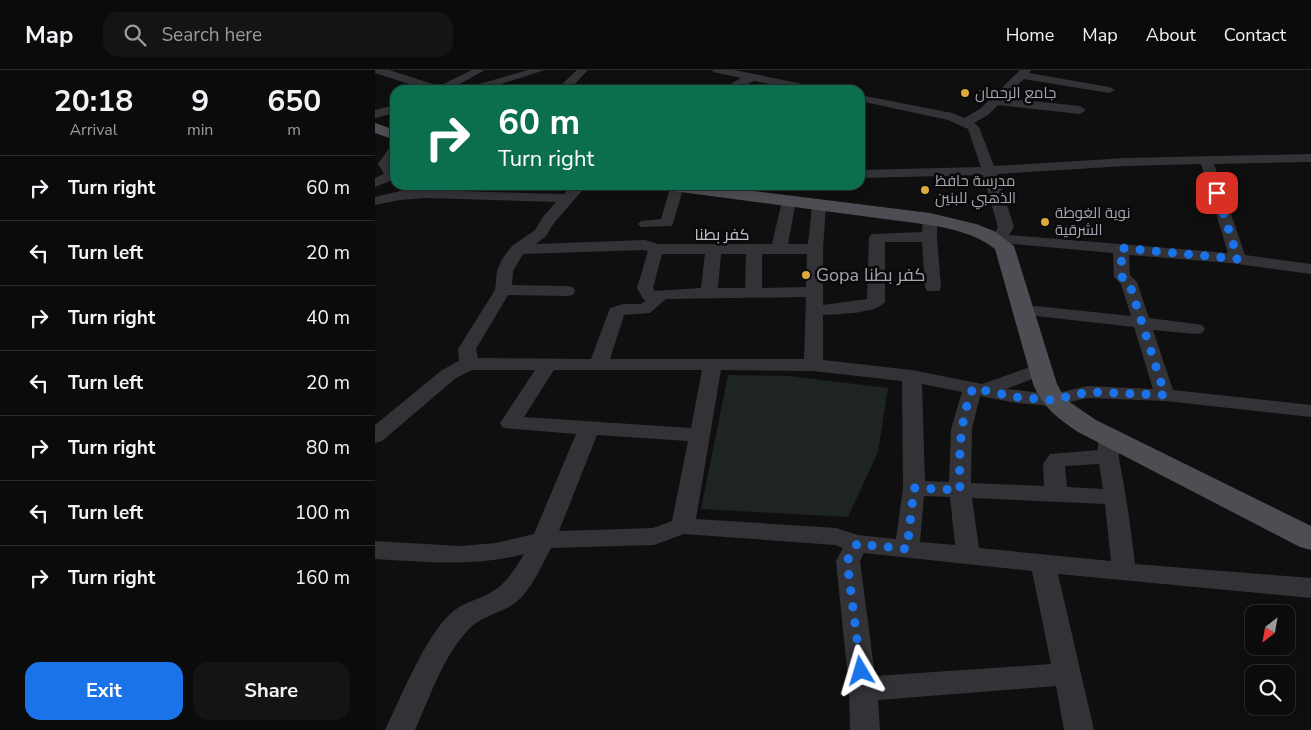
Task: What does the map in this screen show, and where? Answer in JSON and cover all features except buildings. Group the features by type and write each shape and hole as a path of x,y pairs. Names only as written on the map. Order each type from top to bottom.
{"main road":[{"path":"375,128 390,133"},
{"path":"375,135 390,140"},
{"path":"702,190 819,204 930,228 970,228 987,235 1004,246 1041,369 1073,417 1108,446 1311,540"},
{"path":"749,190 934,214 973,222 1006,237 1020,262 1036,311 1059,398 1108,426 1311,526"}],"street":[{"path":"378,70 424,85"},
{"path":"403,78 421,70"},
{"path":"449,85 480,70"},
{"path":"487,85 540,70"},
{"path":"567,85 583,70"},
{"path":"717,70 741,72 752,77 793,85"},
{"path":"966,122 984,112 1023,72 1109,90"},
{"path":"737,85 752,77"},
{"path":"865,99 952,116 973,127 987,170 997,193 1006,227 1006,237 1238,259 1311,269"},
{"path":"995,101 1080,110"},
{"path":"375,114 390,110"},
{"path":"390,157 385,164 390,171"},
{"path":"865,174 1206,160 1311,158"},
{"path":"1206,160 1238,259"},
{"path":"375,183 390,176"},
{"path":"437,190 442,194"},
{"path":"469,364 467,349 503,290 505,271 510,259 518,249 541,233 547,221 575,190"},
{"path":"646,224 667,223 671,190"},
{"path":"375,201 397,196 442,194 566,198"},
{"path":"779,248 789,201"},
{"path":"813,365 815,249 819,204"},
{"path":"814,311 859,307 877,302 877,237 930,228 933,287"},
{"path":"518,249 645,245 657,249 815,249"},
{"path":"753,292 754,248"},
{"path":"1121,248 1122,277 1129,282 1165,395"},
{"path":"656,297 649,295 645,288 653,255 657,249"},
{"path":"709,294 713,249"},
{"path":"503,290 567,291"},
{"path":"599,364 616,312 622,309 644,309 656,297 662,294 814,292"},
{"path":"1036,311 1196,329"},
{"path":"375,436 449,374 469,364 813,365 912,376 1016,397 1059,398 1088,392 1165,395 1311,411"},
{"path":"548,364 510,424 700,436"},
{"path":"683,526 713,364"},
{"path":"968,555 960,490 959,437 965,408 980,389 1041,369"},
{"path":"907,549 914,488 912,376"},
{"path":"400,730 438,655 459,622 473,611 501,601 517,586 543,540 589,428"},
{"path":"1056,494 1054,464 1058,459 1108,446 1116,497 1124,572"},
{"path":"914,488 1116,497"},
{"path":"375,550 460,555 496,552 543,540 654,536 683,526 836,536 857,544 1124,572 1311,588"},
{"path":"857,544 847,561 863,689 865,730"},
{"path":"1043,564 1079,730"},
{"path":"863,689 1067,674"}],"shaded area":[{"path":"728,375 789,376 888,388 878,452 848,517 701,509"}],"place":[{"name":"جامع الرحمان","path":"965,93"},
{"name":"مدرسة حافظ الذهبي للبنين","path":"925,190"},
{"name":"نوية الغوطة الشرقية","path":"1045,222"},
{"name":"Gopa كفر بطنا","path":"806,275"}],"district":[{"name":"كفر بطنا","path":"722,234"}],"route":[{"path":"861,671 847,561 857,544 907,549 914,488 960,490 959,437 965,408 973,388 1016,397 1052,400 1088,392 1165,395 1129,282 1122,277 1121,248 1238,259 1217,193"}]}
